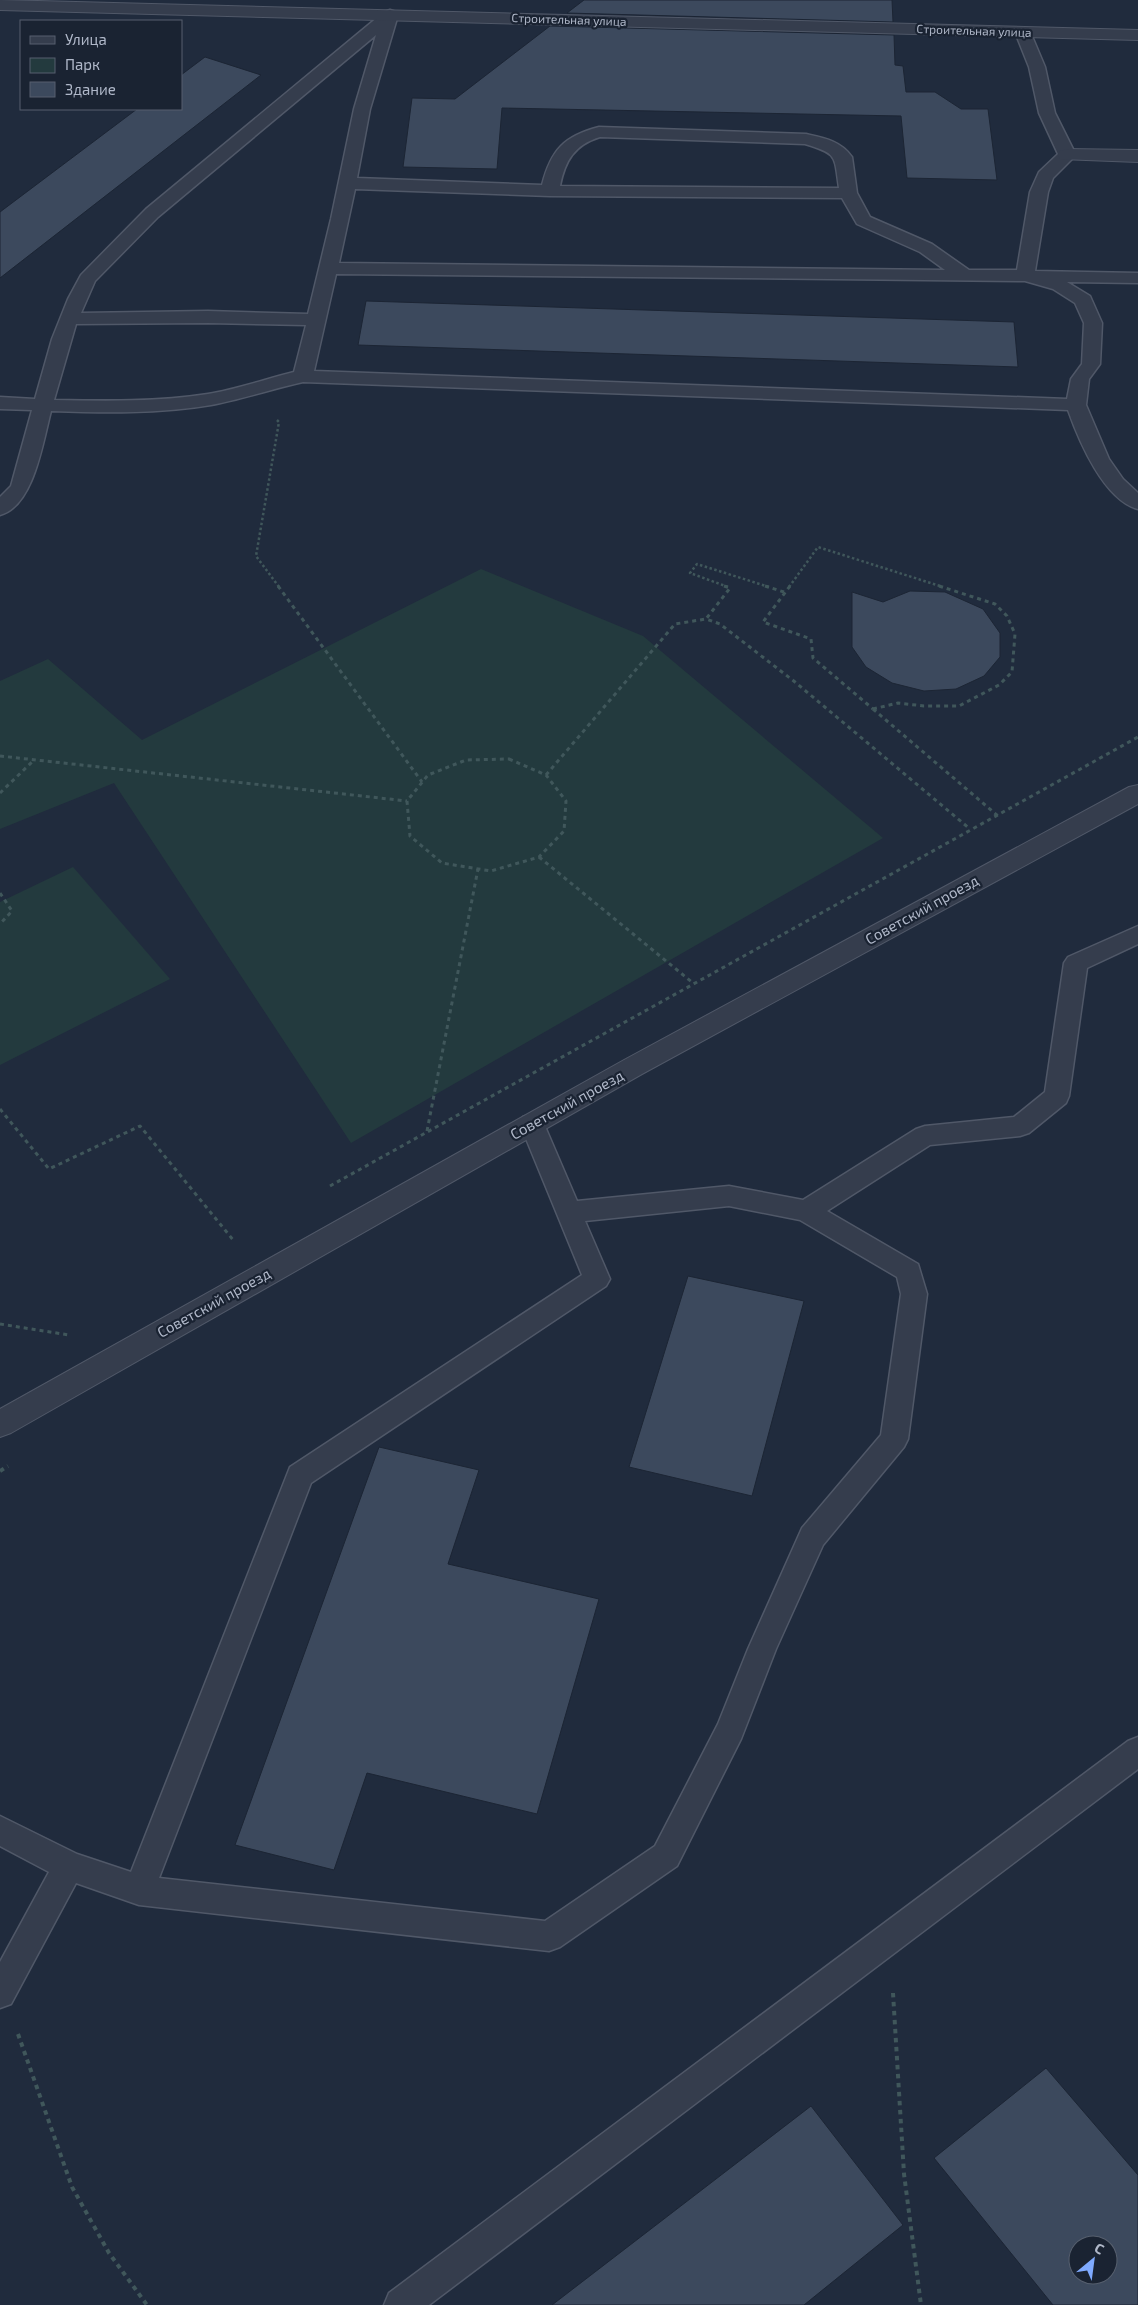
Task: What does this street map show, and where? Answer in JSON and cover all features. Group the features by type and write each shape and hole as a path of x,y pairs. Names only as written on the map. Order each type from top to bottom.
{"street":[{"path":"521,18 527,0"},
{"name":"Строительная улица","path":"0,5 1138,35"},
{"path":"1068,155 1138,156"},
{"name":"Советский проезд","path":"0,1424 532,1124 1138,793"}],"lane":[{"path":"303,376 362,109 390,15"},
{"path":"0,509 20,488 69,319 87,279 152,213 390,15"},
{"path":"1023,32 1037,67 1047,113 1068,155 1045,176 1039,192 1025,276"},
{"path":"550,191 554,171 565,149 581,136 599,132 806,139 833,147 843,157 848,193 863,220 926,248 966,276"},
{"path":"347,183 550,191 848,193"},
{"path":"328,268 1138,278"},
{"path":"1025,276 1059,284 1083,300 1092,323 1091,364 1080,379 1076,405 1083,427 1100,463 1138,503"},
{"path":"69,319 208,317 316,320"},
{"path":"0,403 110,407 163,404 211,398 303,376 1076,405"},
{"path":"806,1211 925,1136 1020,1126 1050,1102 1057,1096 1076,963 1138,934"},
{"path":"139,1890 300,1475 597,1279 532,1124"},
{"path":"0,1830 69,1866 139,1890 549,1936 666,1856 731,1729 762,1649 812,1537 894,1439 914,1294 909,1271 806,1211 729,1196 570,1212"},
{"path":"400,2305 1138,1752"},
{"path":"1,1991 69,1866"}],"path":[{"path":"251,388 279,422 256,556 422,782"},
{"path":"872,709 898,702 924,706 959,706 999,685 1012,672 1015,634 1007,616 995,604 818,547 763,622 811,639 813,658 872,709 998,816"},
{"path":"706,619 730,588 690,573 697,564 784,592"},
{"path":"546,775 675,624 706,619 720,624 795,682 970,829"},
{"path":"0,756 407,801"},
{"path":"509,759 546,775 566,801 564,831 539,857 491,871 478,869 442,863 410,836 407,801 428,775 466,760 509,759"},
{"path":"0,793 35,760"},
{"path":"539,857 693,983"},
{"path":"426,1132 478,869"},
{"path":"0,892 12,911 0,924"},
{"path":"0,1109 49,1169 140,1126 234,1241"},
{"path":"0,1324 69,1335"},
{"path":"890,1938 904,2174 921,2305"},
{"path":"1,1991 72,2187 108,2253 147,2305"}],"green space":[{"path":"481,569 643,636 883,838 351,1143 114,783 0,829 0,681 48,659 142,740"},
{"path":"73,867 170,979 0,1065 0,902"}],"building":[{"path":"584,0 892,0 893,22 567,13"},
{"path":"550,26 894,35 895,65 903,66 906,92 935,92 961,109 988,109 997,180 907,178 901,116 502,108 497,169 403,167 412,98 455,99"},
{"path":"205,57 261,75 0,278 0,212 136,110 182,110 182,74"},
{"path":"366,301 1014,322 1018,367 358,345"},
{"path":"910,591 945,592 983,609 1000,633 1000,657 984,676 956,689 924,691 892,683 866,667 852,647 852,592 883,602"},
{"path":"688,1276 804,1301 752,1496 629,1467"},
{"path":"379,1447 479,1470 448,1564 599,1599 537,1814 367,1773 334,1870 235,1845"},
{"path":"1046,2068 1138,2175 1138,2305 1053,2305 934,2158"},
{"path":"811,2106 903,2225 804,2305 552,2305"}]}
